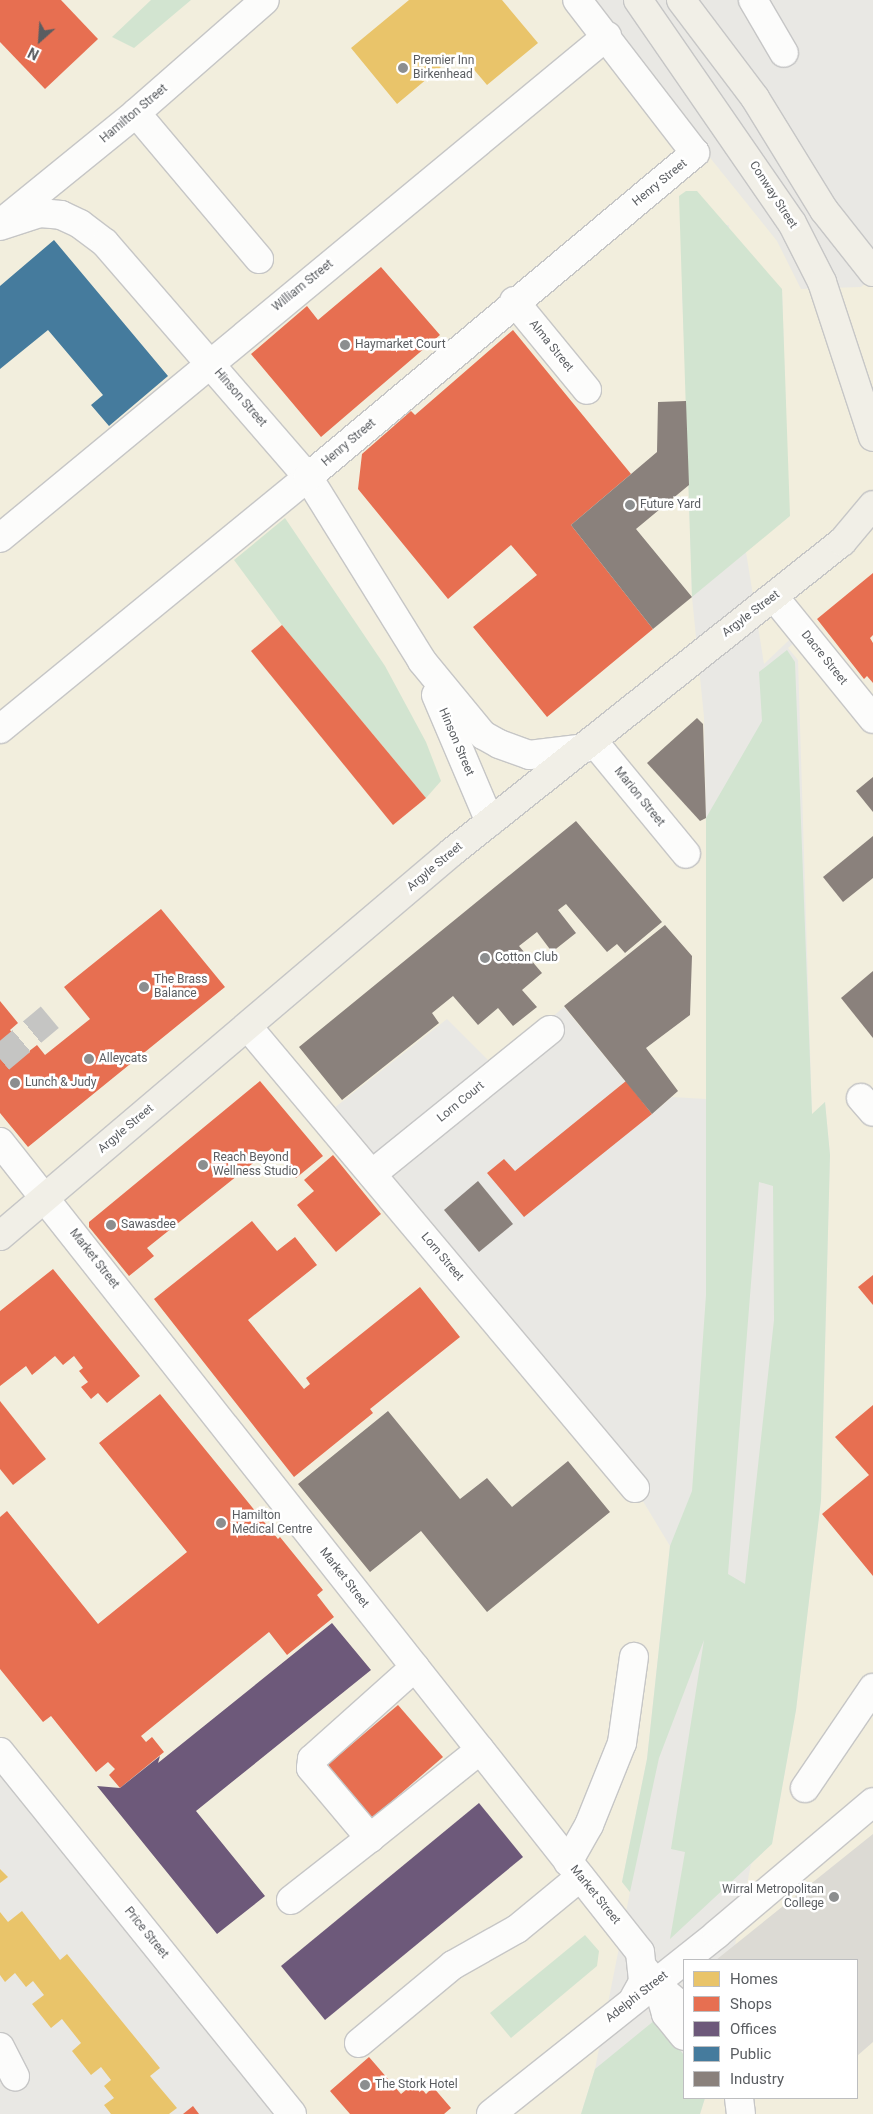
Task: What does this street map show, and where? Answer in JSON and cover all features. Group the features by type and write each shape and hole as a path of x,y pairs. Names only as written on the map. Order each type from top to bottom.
{"main road":[{"name":"Conway Street","path":"638,0 792,223 822,282 863,412 873,437"},
{"path":"681,0 755,98 824,210 873,272"},
{"path":"863,412 865,392 873,370"},
{"name":"Argyle Street","path":"0,1236 490,822 589,745 697,655 842,542 873,505"}],"street":[{"name":"Hamilton Street","path":"0,225 136,113 265,0"},
{"path":"577,0 607,36"},
{"path":"753,0 784,53"},
{"name":"Henry Street","path":"0,729 308,477 514,302 695,153 607,36"},
{"name":"William Street","path":"0,538 607,36"},
{"path":"136,113 258,259"},
{"name":"Hinson Street","path":"0,225 40,213 61,215 80,224 105,243 308,477 422,661 463,714 483,735 498,744 529,755 589,745"},
{"name":"Alma Street","path":"514,302 587,390"},
{"name":"Dacre Street","path":"764,604 873,719"},
{"name":"Hinson Street","path":"422,661 490,822"},
{"name":"Marion Street","path":"589,745 686,854"},
{"name":"Lorn Street","path":"248,1027 635,1488"},
{"name":"Lorn Court","path":"372,1174 550,1030"},
{"name":"Market Street","path":"0,1142 640,1952 648,1984 666,2014 683,2035"},
{"path":"359,2043 453,1965 516,1929 574,1870 589,1825 622,1743 634,1657"},
{"path":"370,1838 310,1763 415,1667"},
{"path":"805,1788 873,1688"},
{"path":"291,1900 480,1750"},
{"name":"Price Street","path":"0,1752 292,2114"},
{"name":"Adelphi Street","path":"491,2114 605,2022 648,1984 718,1934 873,1802"},
{"path":"648,1984 683,2008"},
{"path":"0,2047 15,2076"},
{"path":"739,2099 742,2114"}],"shaded area":[{"path":"0,0 583,0 777,241 801,289 861,287 873,277 873,703 807,623 764,664 746,552 789,516 782,289 731,285 729,225 687,227 682,292 692,597 704,717 706,1099 672,1097 652,1114 564,1007 494,1066 447,1019 324,1116 635,1488 670,1546 647,1759 622,1882 630,1892 595,2069 581,2114 292,2114 0,1752"},
{"path":"805,634 873,719 873,2114 700,2114 705,2099 858,2099 858,1959 732,1959 751,1864 772,1843 796,1710 821,1500 830,1155 825,1102 812,1115 798,660 788,648"},
{"name":"Wirral Metropolitan College","path":"873,1834 873,2042 858,2055 858,1959 717,1959"}],"green space":[{"path":"151,0 191,0 134,48 112,37"},
{"path":"686,191 697,191 782,289 790,516 692,597 679,196"},
{"path":"285,518 385,666 426,742 441,781 426,798 282,625 234,560"},
{"path":"787,650 795,662 812,1114 825,1102 830,1155 821,1500 796,1710 772,1844 670,1939 685,1852 671,1849 704,1640 659,1758 630,1892 622,1882 647,1759 670,1546 692,1491 706,1295 706,818 762,721 759,672","holes":["759,1182 773,1186 774,1320 745,1584 728,1574"]},
{"path":"585,1935 599,1951 597,1966 511,2038 490,2013"},
{"path":"655,2020 683,2054 683,2099 705,2099 700,2114 581,2114 595,2069"}],"building: Homes":[{"name":"Premier Inn Birkenhead","path":"409,0 502,0 538,43 487,85 459,52 397,104 351,48"},
{"path":"0,1869 8,1877 0,1883"},
{"path":"22,1911 60,1960 67,1954 160,2068 150,2076 177,2108 169,2114 111,2114 104,2105 114,2098 104,2086 111,2080 101,2067 91,2075 72,2051 81,2043 62,2019 51,2028 32,2004 44,1995 33,1981 26,1987 15,1973 5,1982 0,1975 0,1912 8,1922"}],"building: Shops":[{"path":"0,0 61,0 98,39 45,89 0,42"},
{"name":"Haymarket Court","path":"381,267 440,335 321,437 251,354 307,306 318,320"},
{"path":"513,330 631,474 571,525 653,629 547,717 473,627 537,575 511,545 448,599 358,489 362,454 411,411 415,415"},
{"path":"873,573 873,635 870,638 873,643 873,683 867,676 864,679 817,619"},
{"path":"282,625 426,798 393,825 251,651"},
{"path":"161,909 225,987 28,1147 0,1113 0,1001 18,1023 10,1030 28,1052 37,1045 45,1055 90,1019 64,987"},
{"path":"260,1081 323,1156 296,1178 272,1148 147,1248 154,1256 129,1276 89,1227 89,1222"},
{"path":"626,1081 652,1114 524,1217 487,1173 504,1159 515,1171"},
{"path":"333,1155 381,1214 336,1252 297,1205 314,1191 304,1180"},
{"path":"252,1221 277,1251 295,1237 317,1265 248,1320 304,1389 310,1384 306,1378 420,1287 460,1337 370,1409 373,1413 294,1477 154,1299"},
{"path":"53,1269 140,1376 107,1403 98,1393 91,1399 81,1387 88,1382 79,1371 83,1368 74,1356 63,1365 55,1356 32,1375 26,1366 0,1386 0,1311"},
{"path":"873,1275 873,1305 858,1287"},
{"path":"160,1394 278,1539 280,1537 323,1590 317,1595 334,1617 287,1655 269,1632 141,1736 146,1742 152,1737 164,1752 120,1788 109,1775 115,1769 108,1762 96,1772 51,1716 43,1722 0,1669 0,1517 7,1511 98,1624 187,1552 99,1443"},
{"path":"0,1401 46,1459 13,1485 0,1469"},
{"path":"873,1405 873,1576 822,1514 869,1475 835,1437"},
{"path":"398,1705 443,1757 370,1820 325,1767"},
{"name":"The Stork Hotel","path":"369,2057 401,2094 416,2082 426,2094 433,2087 451,2108 444,2114 350,2114 330,2091"},
{"path":"193,2106 199,2114 183,2114"}],"building: Offices":[{"path":"332,1623 371,1670 196,1811 265,1896 217,1934 97,1786 120,1788 160,1756 158,1763"},
{"path":"479,1803 523,1857 325,2020 281,1966"}],"building: Public":[{"path":"54,240 168,376 109,426 91,405 103,395 48,330 0,369 0,286"}],"building: Industry":[{"name":"Future Yard","path":"686,401 689,485 636,529 692,597 653,629 571,525 657,452 658,402"},
{"path":"697,718 703,724 706,818 700,821 647,763"},
{"path":"873,777 873,812 856,791"},
{"path":"576,821 662,922 625,953 617,944 607,952 566,904 558,910 576,933 552,952 537,932 519,946 542,973 522,990 537,1007 513,1026 498,1008 478,1025 453,996 432,1013 439,1023 342,1100 299,1047"},
{"path":"873,836 873,878 843,902 823,877"},
{"path":"665,925 692,956 690,1015 646,1048 678,1091 652,1114 564,1006"},
{"path":"873,971 873,1038 841,998"},
{"path":"478,1181 513,1224 479,1252 444,1210"},
{"path":"388,1411 460,1499 487,1478 512,1507 568,1461 610,1512 487,1612 421,1531 370,1572 298,1484"}],"tunnel":[{"path":"0,1059 50,1017"}],"place":[{"name":"Premier Inn Birkenhead","path":"403,68"},
{"name":"Haymarket Court","path":"345,345"},
{"name":"Future Yard","path":"630,505"},
{"name":"Cotton Club","path":"485,958"},
{"name":"The Brass Balance","path":"144,987"},
{"name":"Alleycats","path":"89,1059"},
{"name":"Lunch & Judy","path":"15,1083"},
{"name":"Reach Beyond Wellness Studio","path":"203,1165"},
{"name":"Sawasdee","path":"111,1225"},
{"name":"Hamilton Medical Centre","path":"221,1523"},
{"name":"Wirral Metropolitan College","path":"834,1897"},
{"name":"The Stork Hotel","path":"365,2085"}]}
